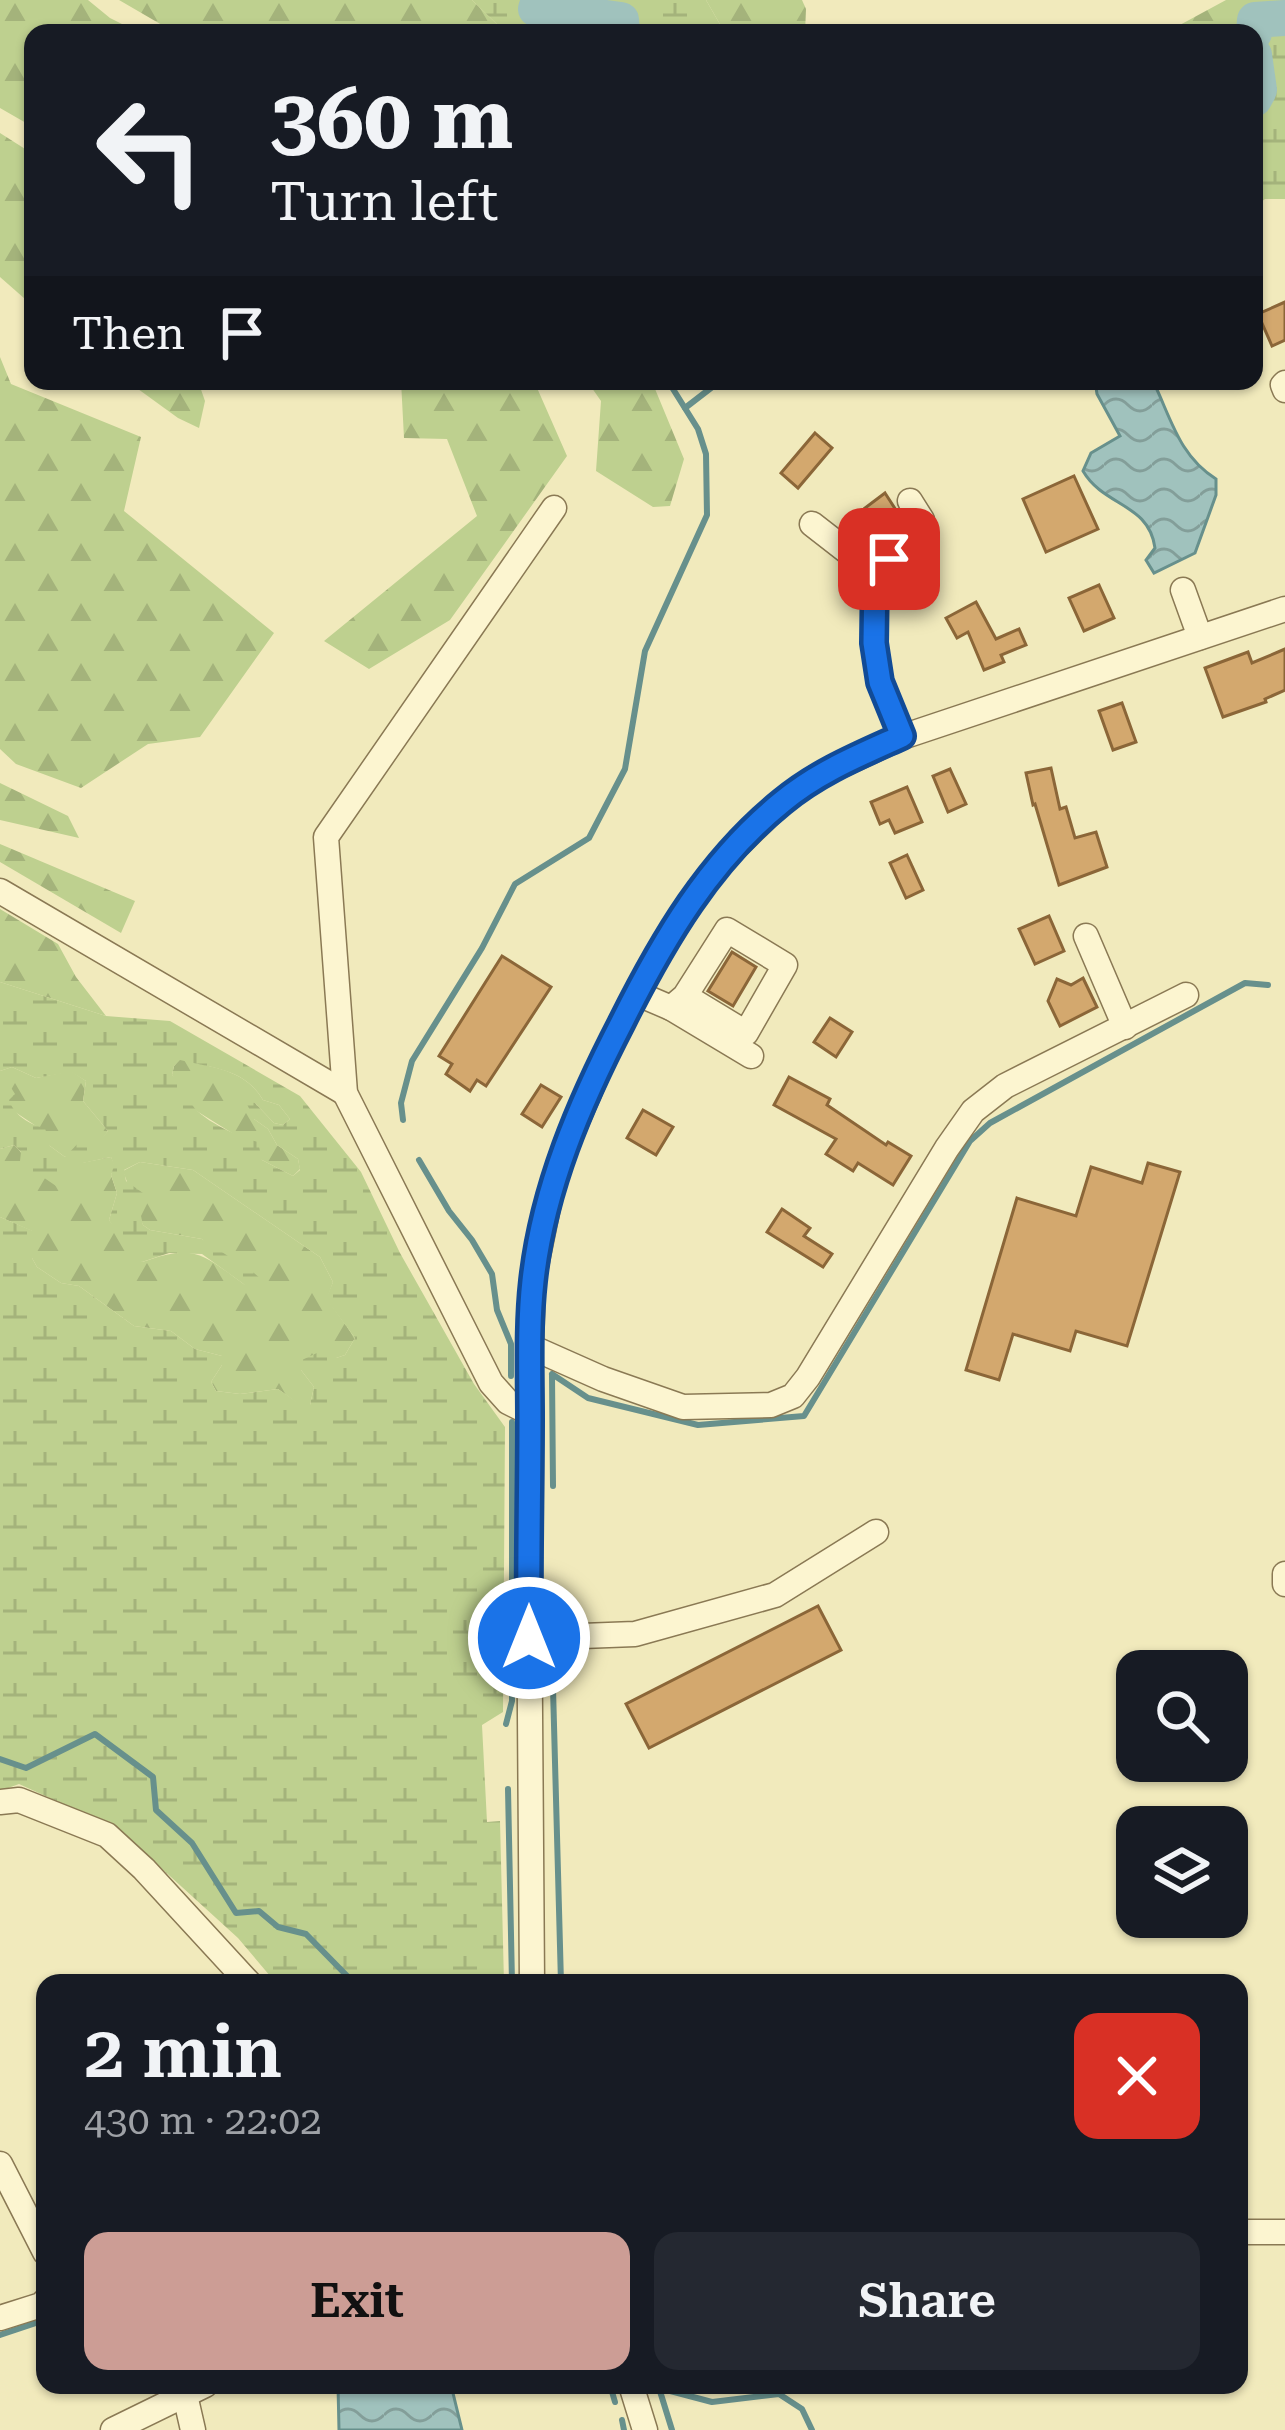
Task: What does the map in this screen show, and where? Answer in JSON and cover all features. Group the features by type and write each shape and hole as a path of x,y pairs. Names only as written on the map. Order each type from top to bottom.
{"street":[{"path":"902,736 880,682 874,643 875,573 914,542 922,520 910,501"},
{"path":"530,1413 508,1402 490,1383 345,1093 326,837 554,508"},
{"path":"812,524 875,573"},
{"path":"1183,590 1200,637"},
{"path":"532,1974 533,1280 550,1197 580,1109 636,993 698,892 752,829 816,777 902,736 1285,609"},
{"path":"0,891 345,1093"},
{"path":"1086,936 1125,1027"},
{"path":"636,993 678,1002 752,1056"},
{"path":"531,1347 682,1407 771,1405 793,1396 974,1111 1005,1086 1186,995"},
{"path":"529,1638 635,1634 775,1595 876,1532"},
{"path":"1285,1574 1285,1584"},
{"path":"0,1802 20,1800 107,1834 241,1974"},
{"path":"0,2164 36,2234"},
{"path":"1248,2232 1285,2232"},
{"path":"0,2318 36,2306"},
{"path":"113,2430 187,2394"},
{"path":"193,2430 195,2394"},
{"path":"634,2394 645,2430"}],"green space":[{"path":"0,0 88,0 122,24 24,24 24,122 0,108"},
{"path":"119,0 472,0 497,24 160,24"},
{"path":"472,0 706,0 720,24 497,24"},
{"path":"706,0 802,0 806,9 805,24 720,24"},
{"path":"1226,0 1285,0 1285,6 1250,8 1241,24 1182,24"},
{"path":"1285,6 1285,199 1263,200 1263,24 1241,24 1250,8"},
{"path":"0,133 24,148 24,298 0,277"},
{"path":"0,357 11,384 141,437 124,511 274,633 200,737 148,744 81,788 16,764 0,749"},
{"path":"139,390 201,390 205,401 199,428"},
{"path":"401,390 538,390 567,456 450,620 369,669 324,641 477,516 447,439 404,438"},
{"path":"593,390 655,390 684,459 670,506 653,507 596,471 601,401"},
{"path":"0,783 68,816 79,838 0,820"},
{"path":"0,844 135,901 121,933 0,862"},
{"path":"0,909 58,944 106,1016 0,982"},
{"path":"0,982 106,1016 170,1021 300,1096 361,1172 400,1253 474,1384 505,1427 503,1712 482,1725 487,1822 500,1821 504,1974 268,1974 238,1938 138,1847 19,1784 0,1791 0,1217 33,1231 32,1258 61,1283 79,1286 134,1326 171,1331 195,1349 222,1356 211,1382 216,1391 240,1394 278,1389 310,1405 314,1387 301,1370 302,1360 319,1352 336,1358 345,1355 355,1338 326,1299 333,1282 320,1257 193,1170 140,1162 124,1170 126,1181 150,1198 141,1216 143,1225 202,1239 261,1279 256,1288 202,1254 169,1253 142,1262 133,1259 109,1220 117,1193 111,1157 83,1163 59,1188 37,1173 12,1179 12,1161 20,1161 21,1152 14,1145 0,1149 0,1086 10,1086 15,1094 9,1100 15,1110 28,1122 45,1128 50,1146 65,1157 84,1137 102,1138 108,1131 83,1101 86,1081 71,1072 36,1078 12,1067 0,1071","holes":["180,1060 216,1068 247,1082 290,1119 283,1125 274,1123 255,1103 246,1102 277,1145 298,1159 300,1170 293,1176 262,1160 258,1142 201,1115 191,1093 172,1075"]},
{"path":"180,1059 238,1076 263,1100 279,1105 290,1119 283,1125 274,1123 255,1103 254,1119 268,1129 277,1145 298,1159 300,1169 293,1176 262,1160 240,1138 195,1110 172,1075"},
{"path":"12,1067 36,1078 71,1071 86,1081 83,1101 108,1131 103,1138 65,1157 50,1146 36,1126 12,1110 10,1086 0,1086 0,1071"},
{"path":"14,1145 21,1152 21,1161 37,1172 111,1157 117,1193 109,1220 142,1262 175,1253 198,1255 245,1285 202,1239 143,1225 123,1171 140,1162 193,1170 320,1257 333,1282 327,1299 355,1338 345,1355 301,1370 314,1387 310,1405 300,1405 278,1389 240,1394 216,1391 211,1382 222,1356 195,1349 171,1331 134,1326 79,1286 61,1283 37,1267 32,1258 32,1231 0,1217 0,1149"}],"water":[{"path":"1096,390 1157,390 1185,448 1216,479 1216,495 1195,553 1154,573 1146,560 1155,548 1144,522 1102,492 1083,471 1091,453 1120,436"},
{"path":"338,2394 453,2394 462,2430 339,2430"}],"building":[{"path":"1285,302 1285,340 1272,346 1263,312"},
{"path":"815,433 832,448 798,488 781,473"},
{"path":"1074,476 1098,529 1046,552 1023,499"},
{"path":"885,493 903,521 885,534 865,508"},
{"path":"1099,585 1114,618 1084,631 1069,598"},
{"path":"976,602 996,639 1019,629 1026,645 1001,655 1004,662 984,670 968,632 957,638 946,618"},
{"path":"1285,649 1285,690 1223,717 1205,668 1248,652 1252,663"},
{"path":"1122,703 1136,742 1113,750 1099,711"},
{"path":"1051,768 1060,809 1066,807 1075,838 1096,832 1107,867 1059,885 1026,773"},
{"path":"950,769 966,804 948,812 933,776"},
{"path":"907,787 922,822 895,833 889,820 880,824 871,802"},
{"path":"907,855 923,890 906,898 890,863"},
{"path":"1049,916 1064,951 1035,964 1019,929"},
{"path":"732,952 756,967 733,1006 708,991"},
{"path":"502,956 551,987 486,1086 477,1080 470,1091 446,1074 452,1064 439,1056"},
{"path":"1083,978 1097,1007 1060,1026 1048,1001 1057,979 1071,985"},
{"path":"830,1018 852,1032 836,1057 814,1042"},
{"path":"789,1077 830,1099 827,1105 886,1145 911,1156 893,1185 858,1163 853,1171 826,1154 836,1139 774,1105"},
{"path":"541,1085 561,1097 542,1127 522,1114"},
{"path":"643,1110 673,1127 656,1155 627,1138"},
{"path":"1148,1163 1180,1172 1127,1346 1076,1331 1070,1351 1013,1334 999,1380 966,1370 1017,1198 1076,1216 1091,1167 1142,1183"},
{"path":"782,1209 810,1228 804,1236 832,1254 823,1267 767,1232"},
{"path":"818,1606 841,1650 649,1748 626,1704"}],"waterway":[{"path":"539,0 536,9 621,20 621,24"},
{"path":"1255,24 1255,20 1285,18"},
{"path":"403,1120 401,1103 412,1061 482,948 515,884 589,838 625,769 645,651 707,515 706,454 698,429 674,390"},
{"path":"685,408 708,390"},
{"path":"552,1374 588,1398 698,1425 804,1416 970,1141 990,1123 1245,983 1268,985"},
{"path":"419,1160 492,1274 497,1310 511,1344 511,1376"},
{"path":"552,1376 553,1486"},
{"path":"506,1724 512,1701 512,1422"},
{"path":"553,1688 561,1974"},
{"path":"0,1759 26,1768 95,1734 153,1777 156,1810 192,1843 236,1913 259,1911 278,1927 306,1934 345,1974"},
{"path":"508,1789 512,1974"},
{"path":"0,2335 36,2323"},
{"path":"613,2394 615,2402"},
{"path":"661,2394 672,2430"},
{"path":"682,2394 712,2402 779,2394"},
{"path":"779,2394 802,2409 812,2430"},
{"path":"622,2420 624,2430"}],"route":[{"path":"529,1638 533,1280 564,1151 651,964 725,858 783,801 816,777 902,736 880,682 874,643 875,573 889,559"}]}
